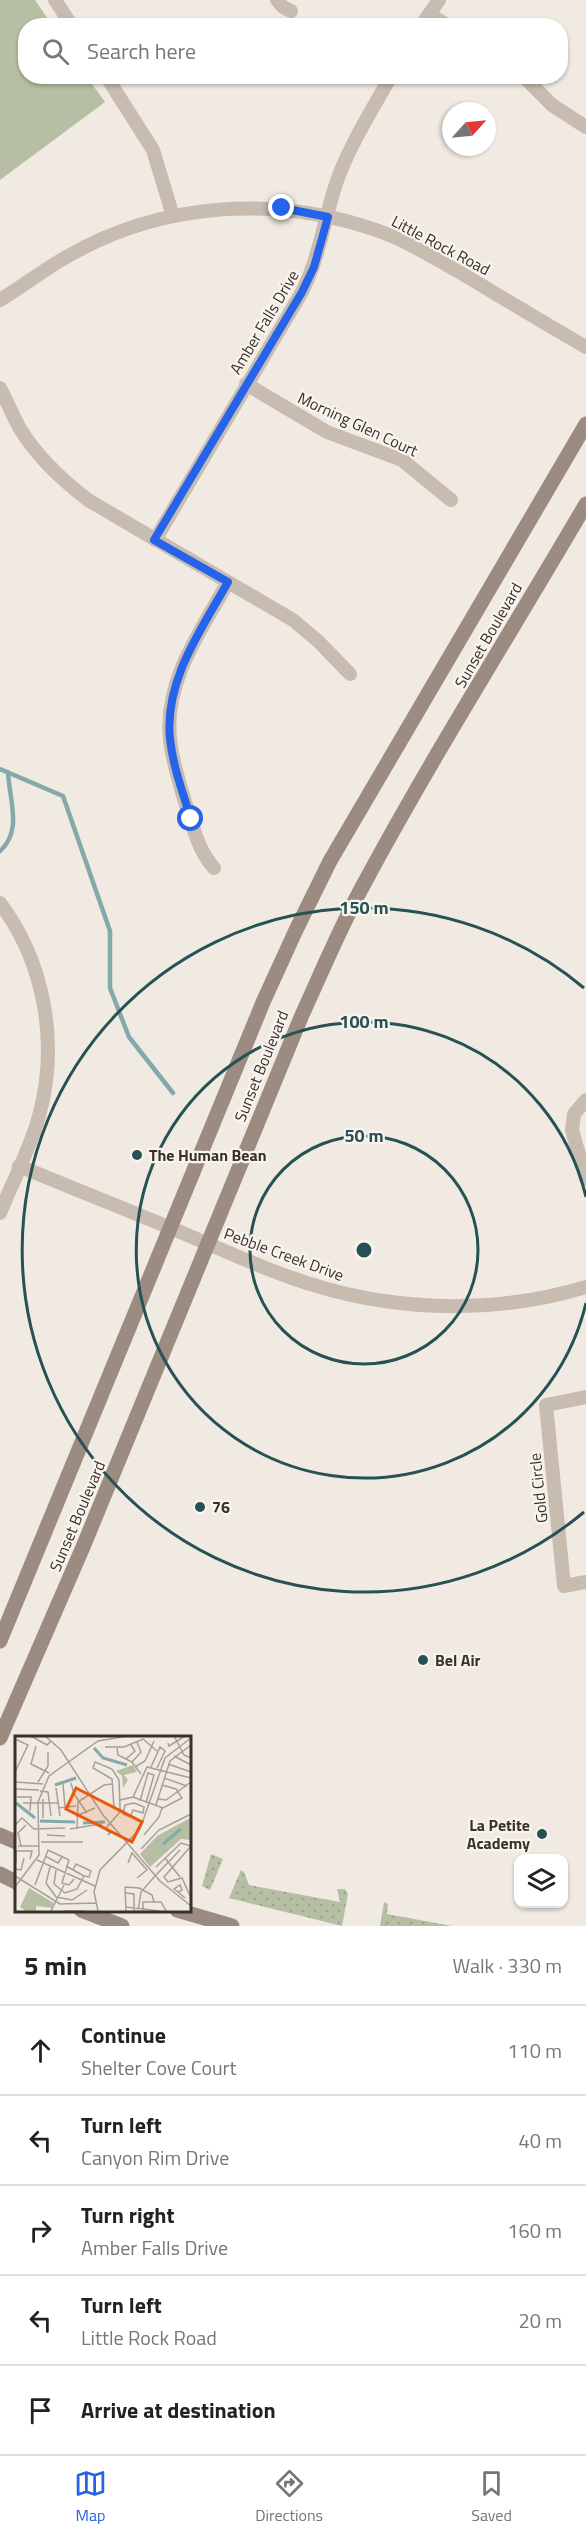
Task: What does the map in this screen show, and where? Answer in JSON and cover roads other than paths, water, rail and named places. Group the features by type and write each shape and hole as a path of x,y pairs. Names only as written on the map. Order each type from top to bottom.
{"main road":[{"name":"Sunset Boulevard","path":"0,1641 264,1000 296,930 330,861 586,424"},
{"name":"Sunset Boulevard","path":"0,1738 81,1554 302,1015 366,881 586,504"},
{"path":"0,1835 15,1842"},
{"path":"0,1874 15,1882"},
{"path":"84,1911 122,1926"},
{"path":"180,1911 232,1926"}],"street":[{"path":"55,0 67,18"},
{"path":"277,0 291,11"},
{"path":"426,18 439,0"},
{"path":"111,84 153,150 173,216"},
{"name":"Amber Falls Drive","path":"154,540 302,292 314,267 332,197 348,156 387,84"},
{"path":"531,84 552,105 586,127"},
{"name":"Little Rock Road","path":"0,300 69,255 131,228 191,212 237,208 282,208 376,230 408,244 586,347"},
{"name":"Morning Glen Court","path":"246,384 327,432 402,460 451,500"},
{"path":"0,388 25,436 57,474 88,500 293,620 318,641 350,674"},
{"path":"214,868 198,843 177,779 169,717 172,695 187,657 228,582"},
{"path":"0,903 26,945 33,963 43,998 47,1026 45,1092 37,1123 0,1213"},
{"path":"586,1100 574,1114 572,1130 586,1179"},
{"name":"Pebble Creek Drive","path":"19,1166 320,1287 394,1303 456,1307 490,1305 552,1296 586,1287"},
{"name":"Gold Circle","path":"586,1397 546,1405 564,1586 586,1582"}],"waterway":[{"path":"0,769 63,796 110,931 110,988 129,1037 173,1093"},
{"path":"0,851 7,843 13,824 8,772"}],"place":[{"name":"The Human Bean","path":"137,1155"},
{"name":"76","path":"200,1507"},
{"name":"Bel Air","path":"423,1660"},
{"name":"La Petite Academy","path":"542,1834"}]}
